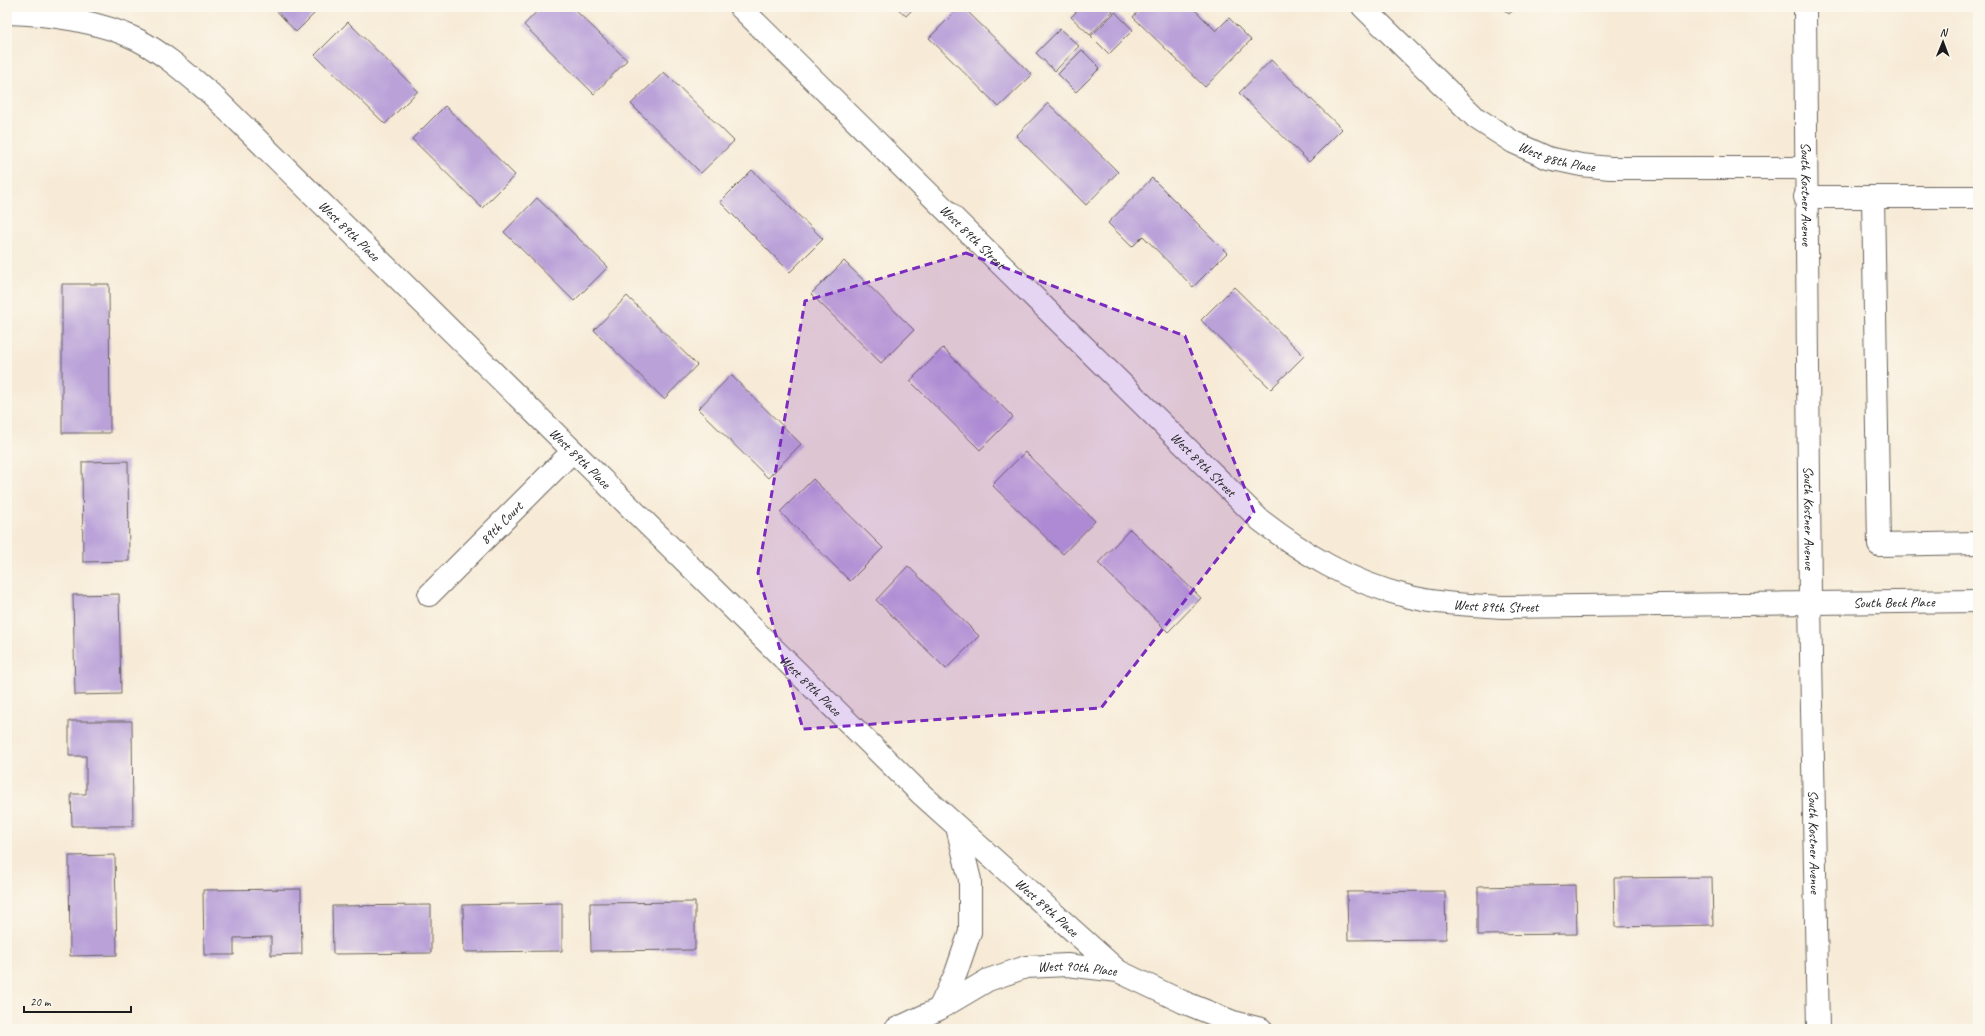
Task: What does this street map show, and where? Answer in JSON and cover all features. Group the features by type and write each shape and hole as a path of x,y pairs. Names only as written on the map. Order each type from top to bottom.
{"street":[{"name":"West 89th Street","path":"740,7 1260,520 1298,549 1349,576 1405,596 1450,604 1503,606 1810,602"},
{"name":"West 88th Place","path":"1363,7 1476,118 1513,142 1548,158 1581,165 1610,168 1805,168"},
{"name":"South Kostner Avenue","path":"1805,7 1805,197 1810,602 1818,1029"},
{"name":"West 89th Place","path":"7,13 40,14 90,23 137,40 175,64 212,94 573,451 957,827 1118,971"},
{"path":"1805,197 1978,197"},
{"path":"1873,197 1879,545 1978,543"},
{"name":"89th Court","path":"428,596 573,451"},
{"name":"South Beck Place","path":"1810,602 1978,601"},
{"path":"939,1009 956,973 970,932 970,880 957,827"},
{"name":"West 90th Place","path":"896,1029 939,1009 988,980 1026,967 1066,965 1118,971 1232,1022 1261,1029"}],"highlighted area":[{"path":"966,253 1185,336 1254,512 1101,708 803,729 758,573 805,301"}],"building":[{"path":"273,7 321,7 296,32"},
{"path":"541,7 572,7 627,60 594,94 524,25"},
{"path":"896,7 915,7 906,16"},
{"path":"960,7 963,7 1032,75 999,107 929,38"},
{"path":"1081,7 1110,7 1113,11 1090,35 1071,17"},
{"path":"1142,7 1192,7 1216,31 1229,18 1251,40 1205,87 1133,17"},
{"path":"1501,7 1516,7 1509,14"},
{"path":"1115,12 1133,30 1109,54 1091,36"},
{"path":"348,22 418,91 385,124 315,55"},
{"path":"1060,29 1079,46 1055,71 1036,53"},
{"path":"1082,50 1100,68 1076,92 1058,74"},
{"path":"1271,60 1342,129 1309,162 1239,93"},
{"path":"664,72 734,141 701,173 631,104"},
{"path":"1048,103 1118,172 1086,205 1016,136"},
{"path":"445,106 515,175 482,208 412,139"},
{"path":"752,170 823,239 790,272 720,202"},
{"path":"1152,178 1227,253 1193,287 1143,236 1132,247 1108,223"},
{"path":"537,198 608,267 574,301 504,232"},
{"path":"844,261 914,330 881,363 811,294"},
{"path":"62,284 109,284 110,433 62,433"},
{"path":"1234,287 1304,356 1271,389 1201,320"},
{"path":"627,296 697,365 664,399 594,330"},
{"path":"943,348 1013,417 980,450 910,381"},
{"path":"731,375 801,444 768,478 698,409"},
{"path":"1025,452 1095,521 1063,554 992,485"},
{"path":"128,461 129,561 83,562 82,462"},
{"path":"813,479 883,548 850,581 780,512"},
{"path":"1130,529 1201,598 1168,632 1098,563"},
{"path":"908,566 979,636 946,669 876,600"},
{"path":"119,594 121,694 75,695 73,595"},
{"path":"69,721 132,721 133,826 72,826 71,794 86,794 86,756 69,756"},
{"path":"115,855 117,955 70,956 69,856"},
{"path":"1712,877 1713,925 1615,927 1614,878"},
{"path":"1576,885 1577,934 1478,935 1478,887"},
{"path":"301,889 302,954 271,955 271,937 234,938 234,955 204,955 203,890"},
{"path":"1445,891 1446,939 1348,940 1347,892"},
{"path":"695,902 695,950 591,951 590,903"},
{"path":"562,903 562,951 464,952 463,905"},
{"path":"431,905 431,953 333,954 332,906"}]}
